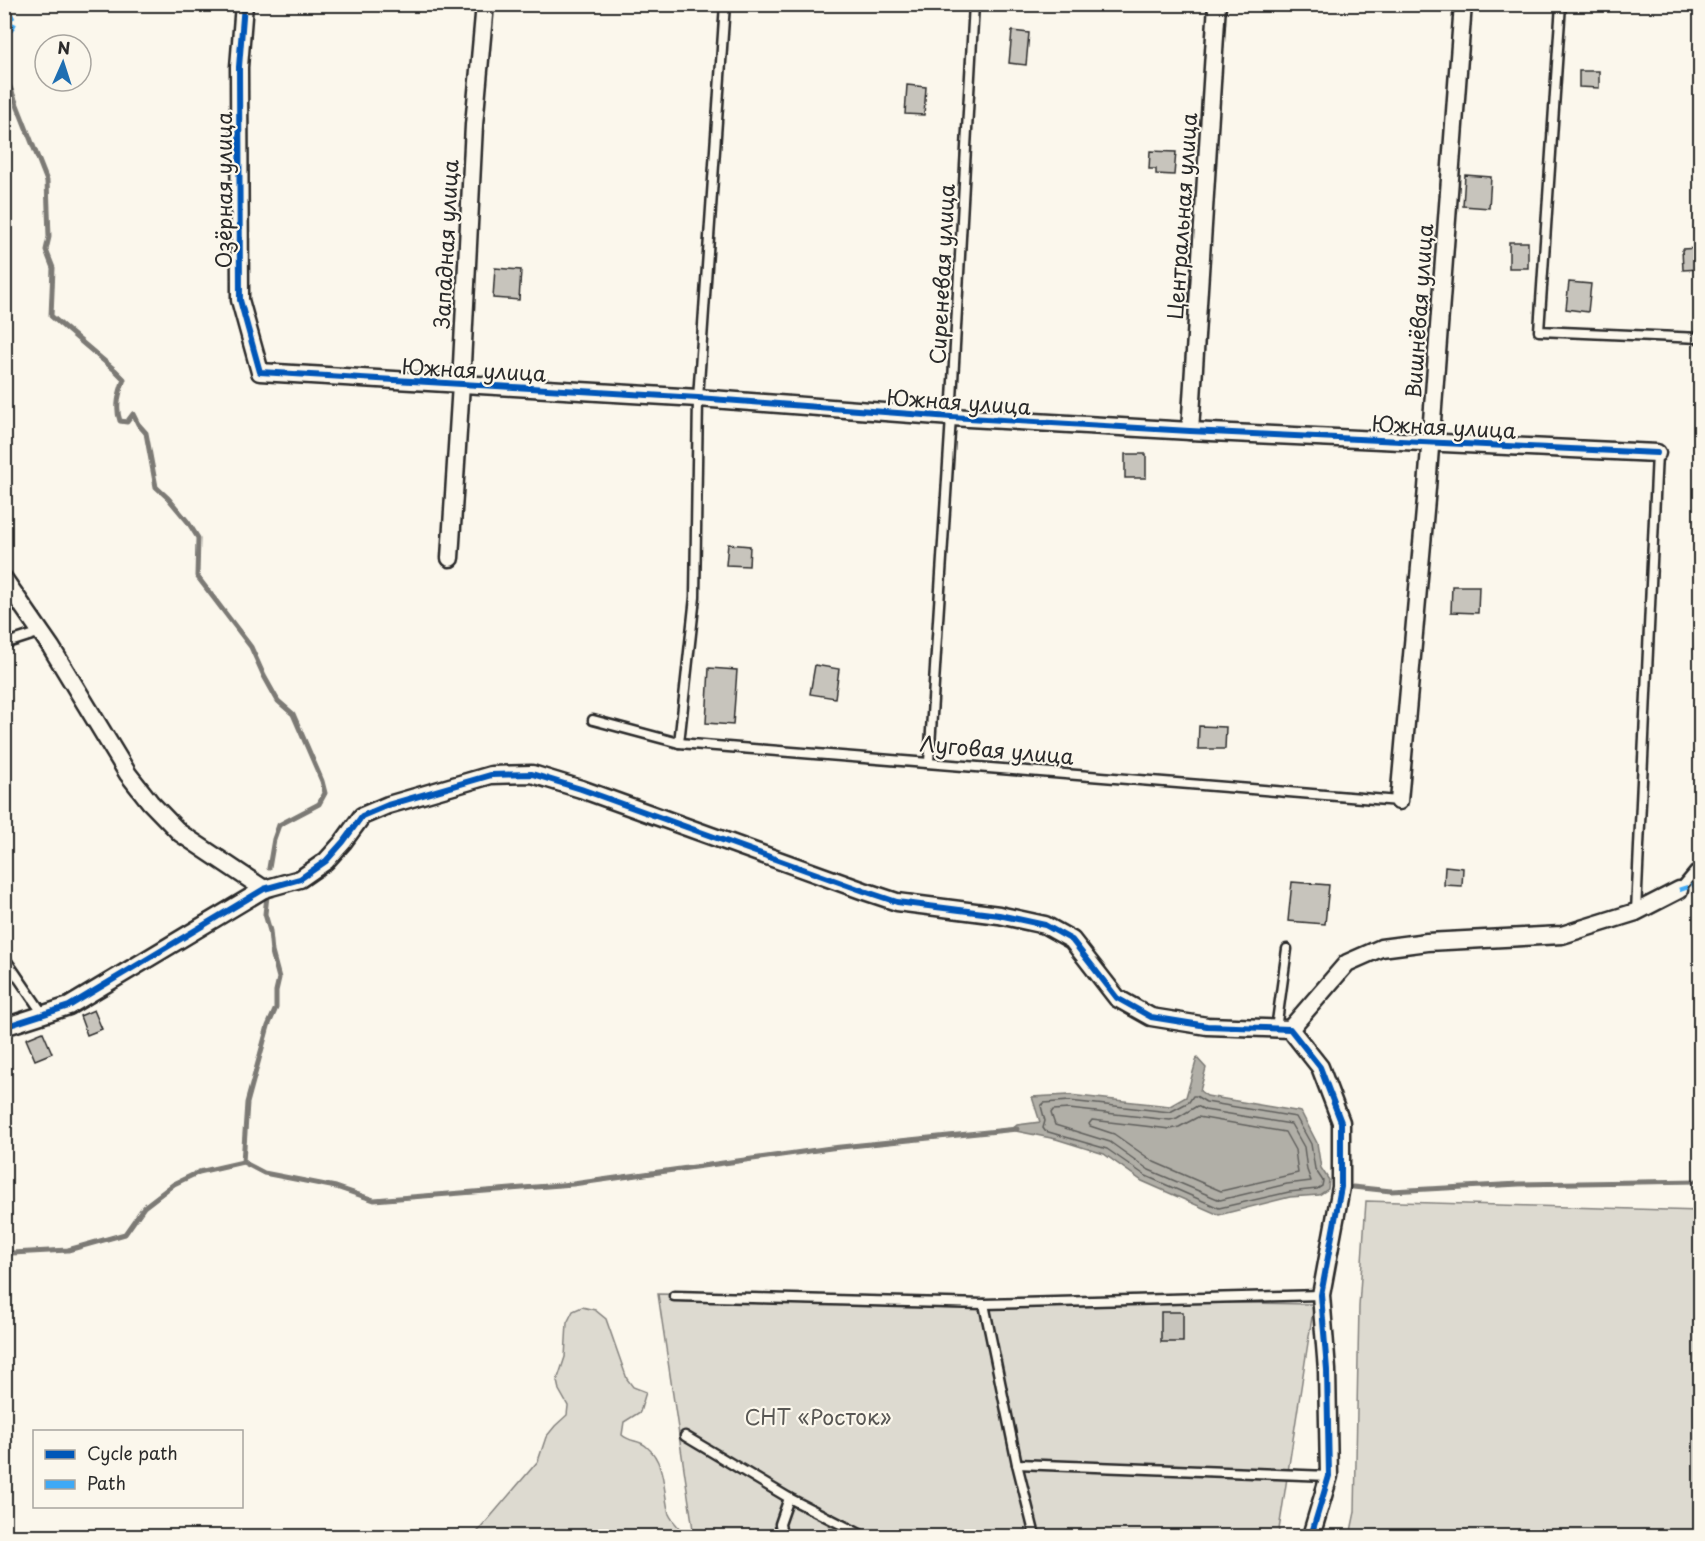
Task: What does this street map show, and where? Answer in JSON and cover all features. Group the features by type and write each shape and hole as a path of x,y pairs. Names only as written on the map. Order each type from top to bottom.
{"street":[{"name":"Озёрная улица","path":"244,4 239,67 240,300 261,372"},
{"name":"Западная улица","path":"450,558 474,125 485,4"},
{"name":"Центральная улица","path":"1190,431 1217,4"},
{"name":"Вишнёвая улица","path":"1399,801 1430,442 1463,4"},
{"name":"Южная улица","path":"261,372 1190,431 1657,453"},
{"path":"4,579 41,632 128,774 150,802 180,833 264,889"},
{"path":"4,1027 69,1006 264,889 300,879 326,861 362,816 387,805 490,775 532,774 581,789 897,902 999,915 1045,925 1072,940 1117,998 1151,1017 1207,1026 1283,1029 1320,1066 1341,1122 1341,1187 1321,1294 1327,1370 1329,1476 1311,1536"},
{"path":"1283,1029 1347,963 1381,948 1427,942 1562,935 1636,912 1678,890"}],"lane":[{"path":"680,743 695,597 698,398 725,4"},
{"name":"Сиреневая улица","path":"929,762 974,4"},
{"path":"1561,4 1539,331 1701,338"},
{"path":"1636,912 1657,453"},
{"path":"4,644 41,632"},
{"name":"Луговая улица","path":"593,720 680,743 1399,801"},
{"path":"1678,890 1701,865"},
{"path":"1283,1029 1287,949"},
{"path":"4,957 43,1014"},
{"path":"674,1296 984,1304 1321,1294"},
{"path":"984,1304 1017,1464 1035,1536"},
{"path":"685,1436 789,1498 864,1536"},
{"path":"1017,1464 1329,1476"},
{"path":"782,1536 780,1524 789,1498"}],"green space":[{"path":"1366,1201 1700,1211 1700,1536 1350,1536 1355,1512 1359,1307"},
{"name":"СНТ «Росток»","path":"658,1294 1314,1304 1278,1536 694,1536"},
{"path":"582,1307 595,1310 606,1319 627,1379 633,1387 646,1392 640,1412 624,1422 622,1435 644,1445 658,1461 669,1514 683,1536 474,1536 538,1461 546,1437 567,1415 568,1406 557,1381 565,1357 567,1323 573,1311"}],"water":[{"path":"1197,1058 1206,1068 1200,1091 1207,1096 1301,1112 1317,1143 1321,1168 1329,1180 1328,1189 1319,1195 1290,1197 1219,1215 1142,1181 1104,1154 1056,1139 1011,1130 1017,1125 1040,1122 1032,1097 1069,1095 1170,1106 1186,1097"}],"building":[{"path":"1012,31 1029,33 1026,65 1009,63"},
{"path":"1579,71 1599,71 1599,88 1579,87"},
{"path":"907,85 926,87 924,115 905,114"},
{"path":"1150,151 1176,152 1174,175 1156,174 1156,169 1149,169"},
{"path":"1465,175 1491,177 1489,208 1463,206"},
{"path":"1509,242 1528,242 1528,268 1509,268"},
{"path":"1700,248 1700,269 1683,270 1682,249"},
{"path":"495,268 521,270 519,300 493,298"},
{"path":"1569,282 1591,284 1588,312 1566,309"},
{"path":"1125,454 1146,454 1146,478 1125,478"},
{"path":"728,544 750,546 749,566 726,565"},
{"path":"1452,586 1479,586 1478,613 1451,612"},
{"path":"815,665 839,669 835,698 810,694"},
{"path":"709,668 737,670 733,725 706,723"},
{"path":"1199,726 1226,727 1225,749 1198,749"},
{"path":"1445,866 1463,868 1462,886 1444,885"},
{"path":"1292,882 1329,885 1325,924 1288,921"},
{"path":"94,1010 102,1029 87,1035 80,1016"},
{"path":"43,1032 52,1053 35,1060 26,1039"},
{"path":"1161,1312 1183,1312 1183,1342 1161,1342"}],"waterway":[{"path":"4,72 47,181 49,237 46,250 53,268 51,316 124,379 118,405 120,421 127,422 133,414 146,433 156,487 188,522 198,538 197,576 251,647 278,701 293,714 322,781 325,793 319,804 279,825 269,868"},
{"path":"243,1162 247,1103 268,1026 276,1008 279,978 265,914 267,896"},
{"path":"4,1256 12,1253 68,1250 125,1234 144,1207 174,1184 199,1172 243,1162 264,1173 336,1187 374,1200 573,1184 831,1148 1017,1129"},
{"path":"1353,1187 1391,1191 1519,1184 1700,1181"}],"marked path":[{"path":"4,43 15,23 6,4"},
{"path":"1679,890 1700,883"},
{"path":"1700,1341 1700,1370"}],"cycle path":[{"path":"244,4 239,67 240,300 260,372 1190,431 1657,453"},
{"path":"4,1027 69,1006 264,889 300,879 326,861 362,816 388,805 491,775 532,774 581,789 897,902 999,915 1045,925 1072,940 1117,998 1151,1017 1207,1026 1290,1029 1320,1067 1341,1122 1341,1187 1321,1295 1327,1370 1329,1476 1311,1536"}]}
